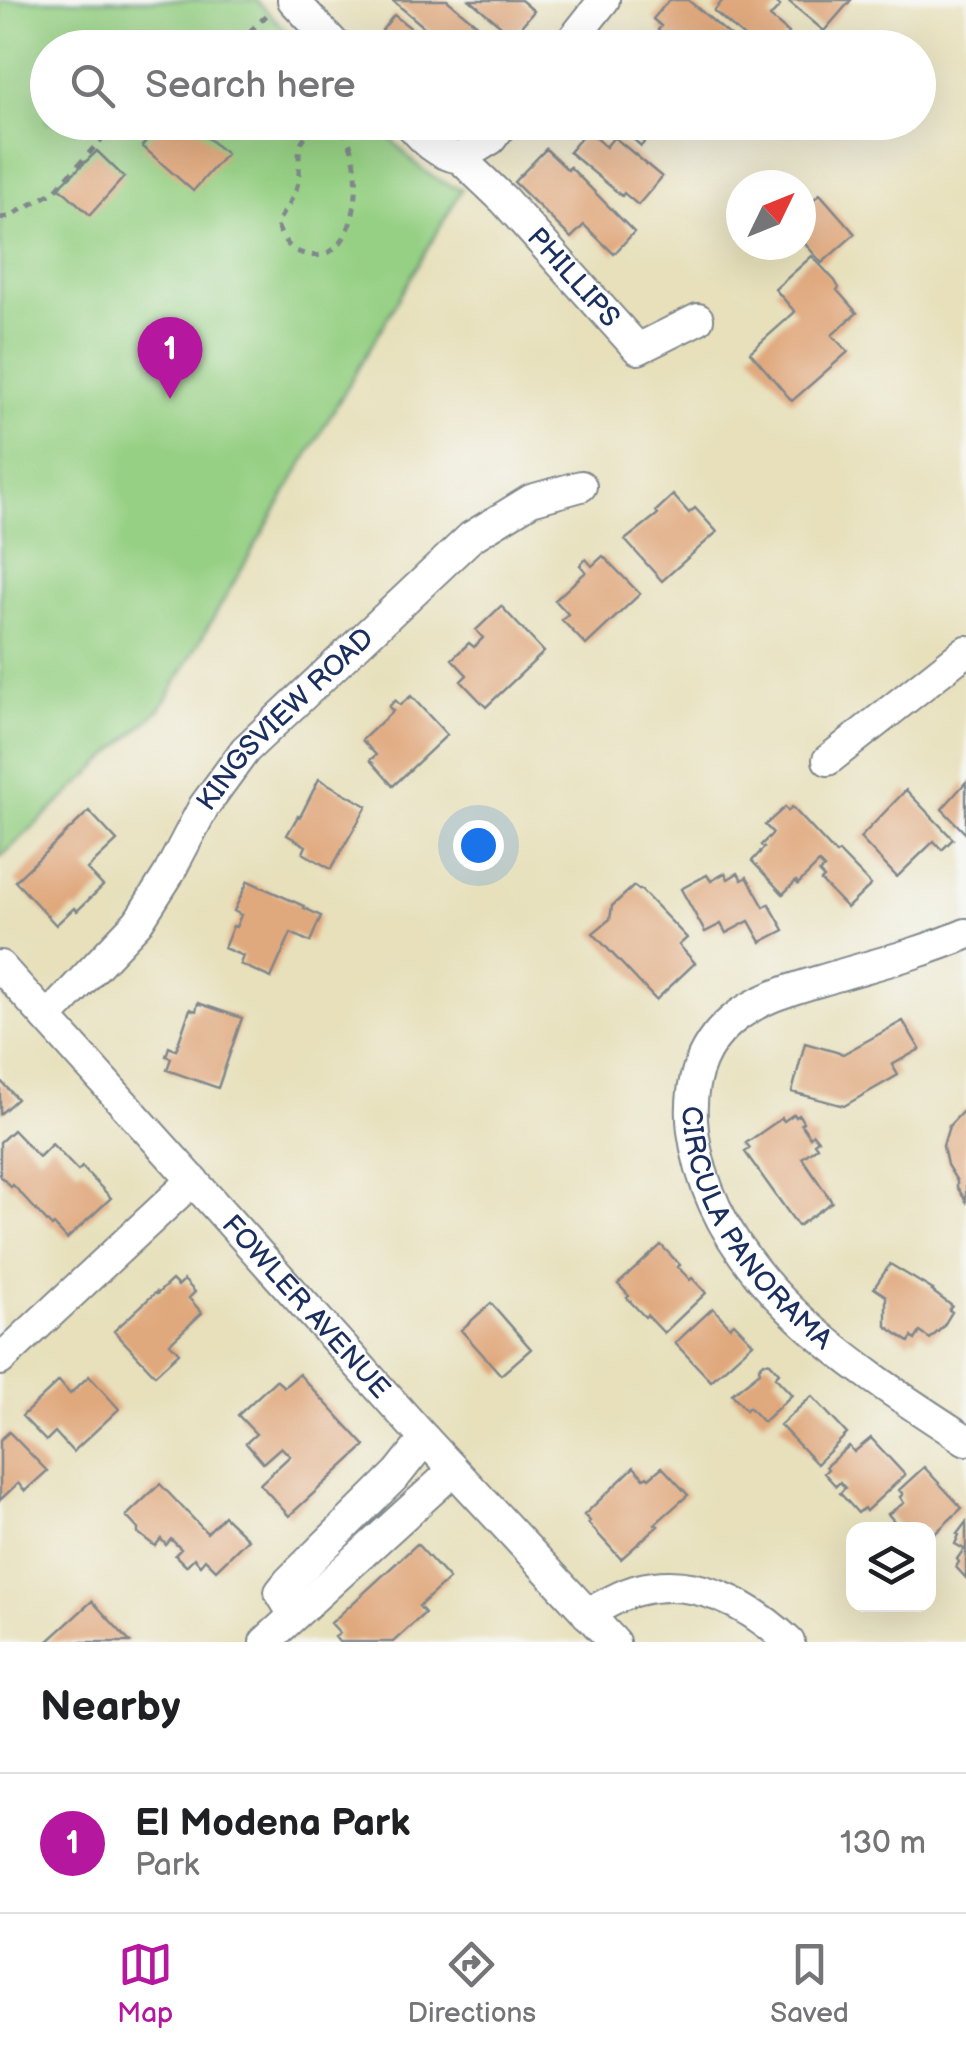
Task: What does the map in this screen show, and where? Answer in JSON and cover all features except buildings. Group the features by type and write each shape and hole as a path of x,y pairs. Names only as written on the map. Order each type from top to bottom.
{"street":[{"path":"580,30 604,0"},
{"path":"282,5 315,30"},
{"path":"425,140 447,156 460,158 489,140"},
{"name":"PHILLIPS","path":"460,158 504,200 638,350 698,319"},
{"name":"KINGSVIEW ROAD","path":"47,1018 138,922 204,806 245,750 471,536 531,500 581,486"},
{"path":"828,760 966,651"},
{"name":"CIRCULA PANORAMA","path":"966,934 800,987 745,1010 712,1041 700,1062 692,1090 691,1114 695,1146 716,1210 764,1283 834,1347 906,1402 966,1440"},
{"name":"FOWLER AVENUE","path":"0,966 453,1471 614,1642"},
{"path":"0,1360 193,1180"},
{"path":"294,1616 280,1592 398,1474 425,1439"},
{"path":"265,1642 453,1471"},
{"path":"587,1614 635,1590 694,1587 750,1611 789,1642"}],"path":[{"path":"252,30 282,5"},
{"path":"0,218 8,218 54,192 101,140"},
{"path":"302,140 297,154 298,182 277,224 293,251 319,256 329,252 351,226 356,188 348,140"}],"green space":[{"path":"0,0 256,0 285,30 30,30 30,140 392,140 436,179 462,189 161,708 0,858"}],"place":[{"name":"El Modena Park","path":"170,399"}]}
